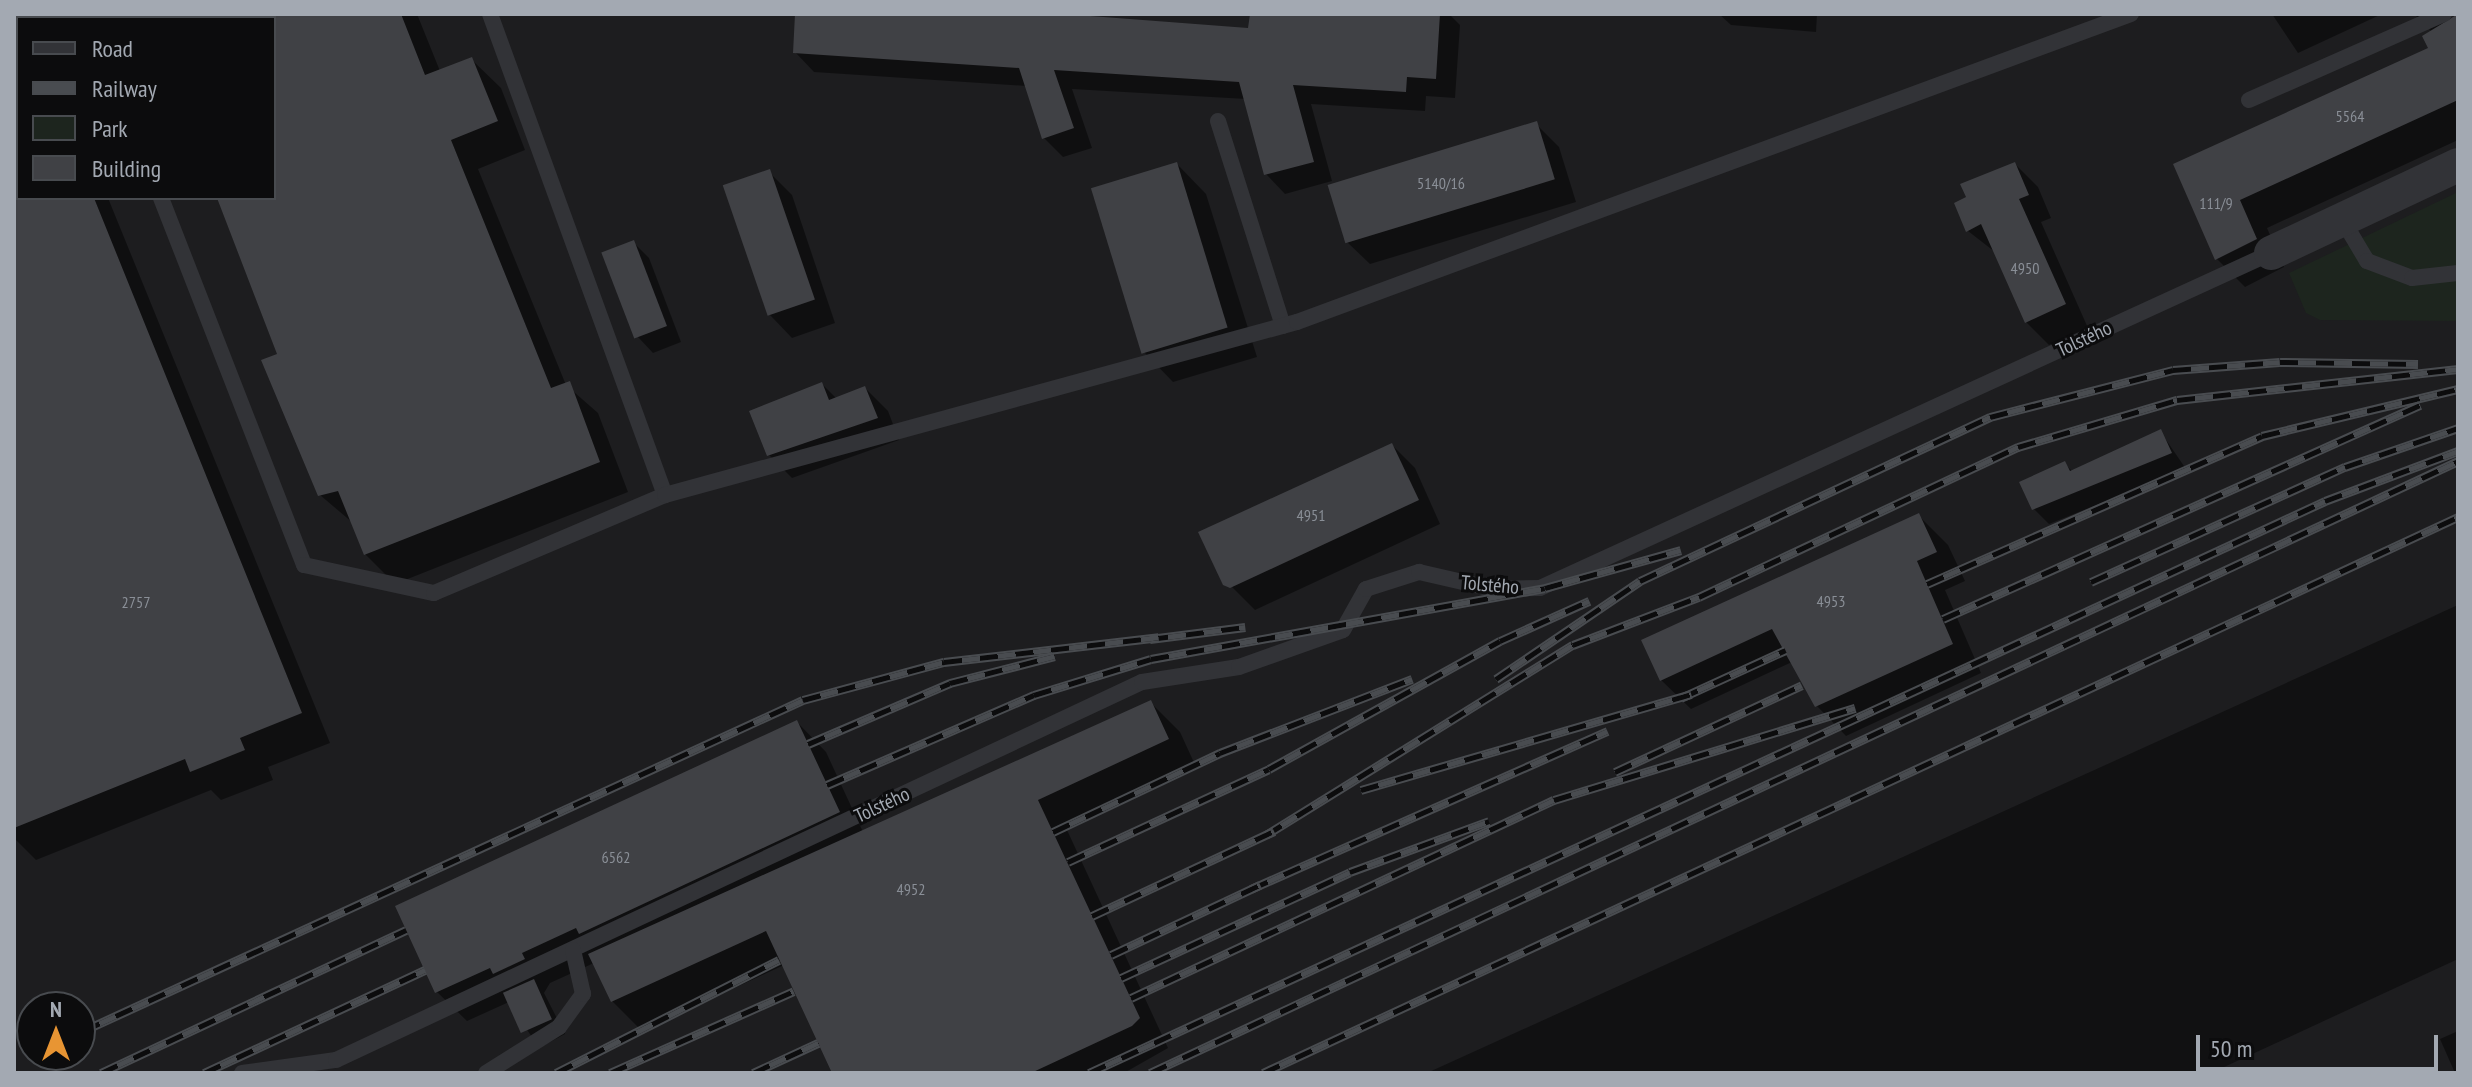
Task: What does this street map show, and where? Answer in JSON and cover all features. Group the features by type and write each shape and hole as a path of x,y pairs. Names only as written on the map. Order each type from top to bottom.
{"street":[{"name":"Tolstého","path":"2271,253 2458,165"}],"lane":[{"path":"490,14 665,495"},
{"path":"162,200 304,565 434,593 665,495 1283,326 2131,14"},
{"path":"2249,100 2444,14"},
{"path":"1218,121 1283,326"},
{"path":"2342,219 2367,261 2412,278 2458,273"},
{"name":"Tolstého","path":"242,1073 336,1060 1142,682 1239,667 1343,630 1366,589 1419,572 1493,589 1540,588 2271,253"},
{"path":"486,1073 559,1027 583,994 573,950"}],"shaded area":[{"path":"14,14 2458,14 2458,605 1427,1073 14,1073"},
{"path":"2458,959 2458,1073 2211,1073"}],"green space":[{"path":"2458,192 2458,321 2320,320 2306,313 2289,273"}],"building":[{"path":"401,14 425,75 472,57 498,121 451,140 551,388 570,381 600,462 364,555 338,491 318,496 261,360 277,354 218,200 276,200 274,16"},
{"path":"795,14 1064,14 1248,28 1250,14 1440,14 1436,79 1407,77 1406,92 1293,85 1314,162 1264,175 1239,82 1054,70 1074,128 1042,139 1019,68 793,53"},
{"path":"2458,14 2458,100 2240,200 2257,239 2215,260 2173,164 2428,48 2422,36"},
{"path":"1537,121 1555,179 1345,243 1328,185"},
{"path":"1177,162 1228,327 1142,354 1091,188"},
{"path":"2015,162 2029,195 2019,199 2066,304 2025,323 1981,224 1966,232 1954,203 1966,197 1960,184"},
{"path":"770,169 815,299 768,316 723,185"},
{"path":"14,198 95,200 302,713 240,738 245,750 190,772 185,759 14,828"},
{"path":"634,240 667,326 634,338 601,253"},
{"path":"822,382 829,400 865,386 878,418 767,456 749,411"},
{"path":"2161,429 2172,453 2032,510 2019,482 2065,461 2070,471"},
{"path":"1392,443 1419,500 1230,588 1223,585 1198,532"},
{"path":"1919,513 1937,552 1917,561 1953,644 1815,707 1772,629 1660,681 1641,640"},
{"path":"1151,700 1169,739 1038,800 1140,1018 1132,1026 1031,1073 832,1073 766,931 611,1002 588,954"},
{"path":"797,720 840,812 579,934 576,928 522,953 525,959 493,974 490,968 435,993 395,906"},
{"path":"534,979 552,1019 521,1033 503,993"}],"railway":[{"path":"1496,679 1640,581 1990,417 2173,370 2280,362 2418,364"},
{"path":"1266,835 1573,645 1699,597 2018,447 2177,400 2458,369"},
{"path":"1927,584 2262,436 2458,389"},
{"path":"1943,619 2420,405"},
{"path":"2091,582 2345,467 2458,428"},
{"path":"1089,1073 2325,501 2458,451"},
{"path":"1150,1073 2458,461"},
{"path":"1263,1073 2458,517"},
{"path":"827,785 1034,695 1151,659 1545,588 1681,550"},
{"path":"1068,862 1269,769 1500,641 1589,601"},
{"path":"1150,639 1245,627"},
{"path":"96,1025 803,700 944,662 1159,637"},
{"path":"1681,698 1786,650"},
{"path":"808,744 950,683 1055,656"},
{"path":"1053,832 1220,753 1412,679"},
{"path":"1615,772 1802,685"},
{"path":"1361,790 1691,694"},
{"path":"1131,998 1554,800 1855,708"},
{"path":"1251,889 1608,731"},
{"path":"1121,978 1350,872 1489,821"},
{"path":"1092,916 1274,831"},
{"path":"1111,955 1260,885"},
{"path":"101,1073 406,930"},
{"path":"556,1073 779,960"},
{"path":"204,1073 425,970"},
{"path":"610,1073 794,991"},
{"path":"753,1073 818,1043"}]}
